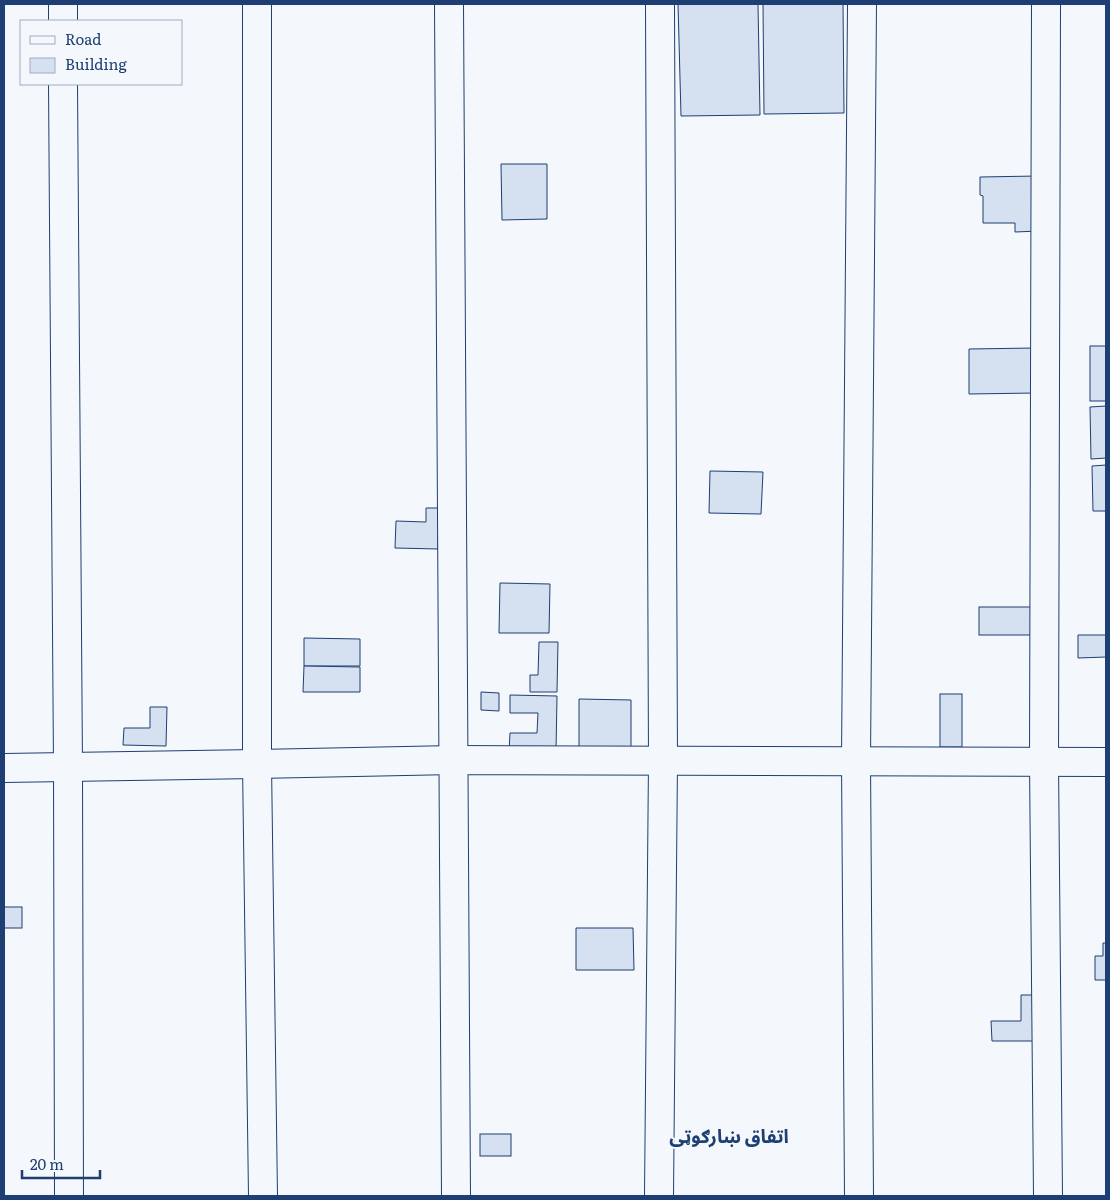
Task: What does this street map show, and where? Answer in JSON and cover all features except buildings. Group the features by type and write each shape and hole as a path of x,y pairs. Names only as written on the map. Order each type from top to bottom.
{"street":[{"path":"63,4 63,20"},
{"path":"256,4 257,764 263,1196"},
{"path":"449,4 456,1196"},
{"path":"659,1196 663,761 660,4"},
{"path":"859,1196 856,761 862,4"},
{"path":"1046,4 1044,762 1048,1196"},
{"path":"63,85 69,1196"},
{"path":"4,768 454,760 1106,762"}],"district":[{"name":"اتفاق ښارګوټی","path":"729,1135"}]}
